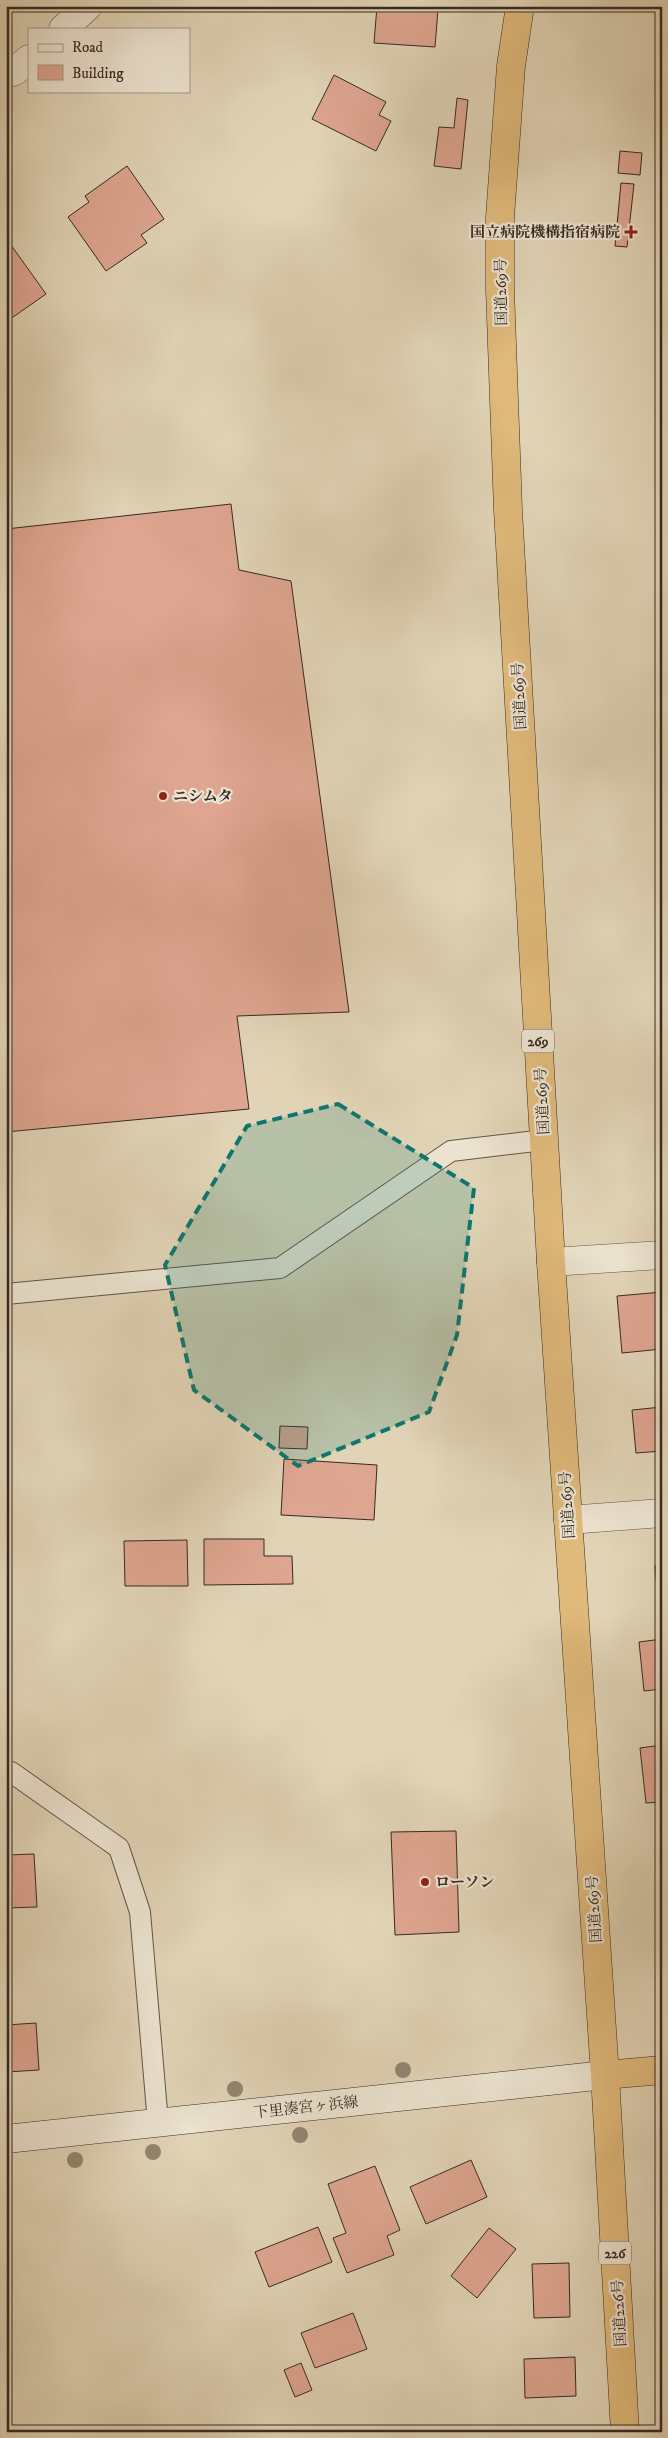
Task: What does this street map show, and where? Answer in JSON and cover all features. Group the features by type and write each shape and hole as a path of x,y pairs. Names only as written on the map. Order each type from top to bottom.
{"highway":[{"name":"国道269号","path":"520,6 511,66 500,217 500,289 508,520 551,1262 605,2075"},
{"path":"605,2075 662,2070"},
{"name":"国道226号","path":"605,2075 625,2432"}],"main road":[{"path":"64,28 88,6"},
{"path":"6,74 16,70 28,60"},
{"path":"551,1262 662,1255"},
{"path":"568,1520 662,1513"},
{"name":"下里湊宮ヶ浜線","path":"6,2139 605,2075"}],"lane":[{"path":"6,1294 280,1268 451,1151 544,1140"},
{"path":"6,1772 11,1772 119,1848 140,1912 158,2123"}],"highlighted area":[{"path":"338,1104 474,1188 457,1335 429,1412 298,1466 194,1390 165,1265 247,1126"}],"building":[{"path":"377,6 438,9 435,47 374,43"},
{"path":"334,75 386,102 379,115 391,121 376,151 312,119"},
{"path":"457,98 468,100 461,169 434,166 439,127 454,128"},
{"path":"620,151 642,153 640,175 618,173"},
{"path":"127,166 164,219 141,235 147,243 106,271 68,217 89,202 85,196"},
{"path":"621,183 634,184 627,247 615,246"},
{"path":"6,238 46,294 6,322"},
{"name":"ニシムタ","path":"231,504 239,570 291,581 349,1012 237,1016 249,1109 6,1132 6,529"},
{"path":"662,1292 662,1349 622,1353 617,1296"},
{"path":"662,1407 662,1451 636,1453 632,1410"},
{"path":"280,1426 308,1427 307,1449 279,1448"},
{"path":"284,1459 377,1465 374,1520 281,1515"},
{"path":"204,1539 264,1539 264,1556 292,1556 293,1584 204,1585"},
{"path":"187,1540 188,1586 125,1586 124,1541"},
{"path":"662,1565 662,1590 657,1590 655,1566"},
{"path":"662,1639 662,1689 644,1691 639,1642"},
{"path":"662,1745 662,1802 646,1803 640,1748"},
{"name":"ローソン","path":"456,1831 459,1932 395,1935 391,1832"},
{"path":"34,1854 37,1907 6,1908 6,1855"},
{"path":"36,2023 39,2070 6,2072 6,2025"},
{"path":"471,2160 487,2197 426,2224 410,2187"},
{"path":"375,2166 400,2230 387,2236 394,2255 347,2273 333,2238 346,2233 328,2184"},
{"path":"318,2227 332,2262 269,2287 255,2252"},
{"path":"489,2228 516,2249 477,2298 451,2276"},
{"path":"569,2263 570,2317 534,2318 532,2264"},
{"path":"353,2313 367,2349 315,2368 301,2333"},
{"path":"575,2357 576,2396 525,2398 524,2359"},
{"path":"301,2363 312,2390 295,2397 284,2370"}],"place":[{"name":"国立病院機構指宿病院","path":"631,232"},
{"name":"ニシムタ","path":"163,796"},
{"name":"ローソン","path":"425,1882"}]}
